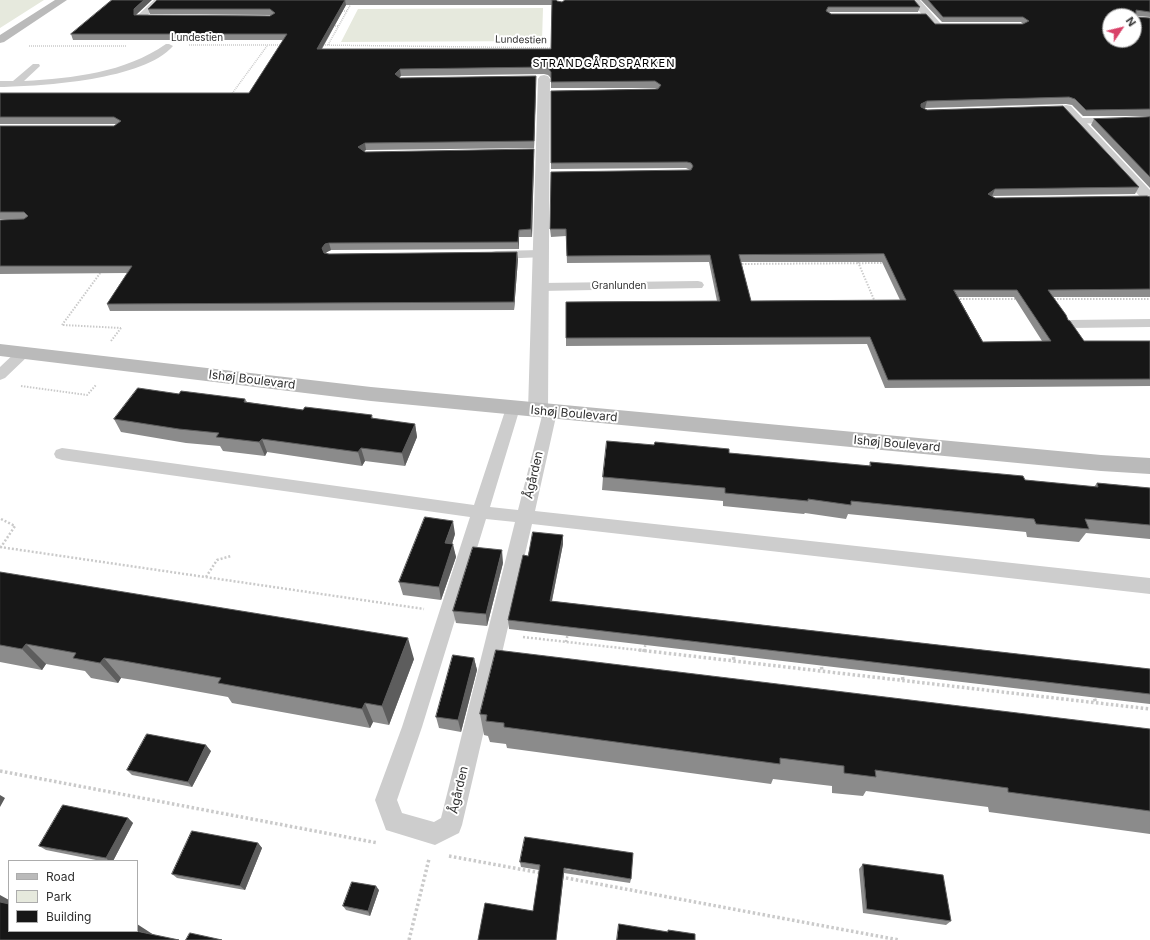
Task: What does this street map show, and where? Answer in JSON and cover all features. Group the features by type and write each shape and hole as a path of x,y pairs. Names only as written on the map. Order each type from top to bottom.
{"street":[{"path":"0,40 62,0"},
{"path":"915,0 929,16 942,26"},
{"path":"544,86 536,152 546,174 541,254 544,411"},
{"path":"1060,109 1077,121 1149,199"},
{"name":"Ishøj Boulevard","path":"0,350 371,394 1150,466"}],"lane":[{"path":"158,0 140,18 168,18"},
{"path":"916,16 929,16"},
{"path":"0,84 79,79 129,66 159,54 169,46"},
{"path":"14,84 36,66"},
{"path":"1077,121 1125,120 1116,112"},
{"path":"1134,198 1149,199"},
{"path":"487,255 541,254"},
{"name":"Granlunden","path":"541,287 698,286"},
{"path":"1070,324 1150,323"},
{"path":"0,375 23,353"},
{"name":"Ågården","path":"513,408 412,727 386,800 394,822 435,834 451,825 524,517 544,411"},
{"path":"62,454 480,512 1150,586"}],"path":[{"path":"328,45 353,0"},
{"path":"340,11 347,11"},
{"path":"331,26 339,26"},
{"path":"230,96 267,45"},
{"name":"Lundestien","path":"23,46 283,45"},
{"name":"Lundestien","path":"314,45 558,48"},
{"path":"856,257 877,306"},
{"path":"858,263 890,263"},
{"path":"105,267 62,325 121,328"},
{"path":"961,306 957,299 1018,299"},
{"path":"1049,299 1150,299"},
{"path":"20,386 87,395"},
{"path":"1,519 15,526 0,547 448,613"},
{"path":"206,577 217,560 231,556"},
{"path":"566,642 569,627"},
{"path":"497,635 1150,709"},
{"path":"644,651 646,639"},
{"path":"733,648 734,662"},
{"path":"820,659 822,672"},
{"path":"902,669 903,681"},
{"path":"1000,686 1001,692"},
{"path":"1092,690 1096,703"},
{"path":"409,940 431,853"}],"green space":[{"path":"0,0 44,0 0,28"},
{"path":"543,8 542,41 341,42 358,9"}],"building":[{"path":"112,0 144,0 134,9 134,15 270,16 275,13 270,9 148,9 157,0 345,0 317,49 551,49 552,0 562,2 565,0 914,0 920,7 828,7 826,11 831,14 926,14 935,24 1023,24 1029,21 1023,17 943,17 928,0 1150,0 1150,12 1142,11 1142,8 1102,8 1102,48 1142,48 1142,17 1150,18 1150,109 1086,110 1075,99 1069,97 927,101 921,104 921,107 927,110 1063,106 1139,187 995,189 988,194 995,198 1150,197 1150,289 1048,290 1084,341 1150,341 1150,379 888,380 870,337 566,338 566,302 720,301 710,255 567,256 566,229 550,229 551,172 691,170 693,166 691,163 687,162 551,163 551,91 658,89 661,85 655,81 551,82 551,72 548,68 544,67 400,69 395,74 400,78 536,76 534,141 365,143 358,147 365,152 534,149 531,229 519,230 518,242 329,243 325,244 322,248 324,253 329,254 517,252 514,302 107,304 132,266 0,266 0,220 24,219 28,216 24,212 0,212 0,126 114,126 121,121 114,117 0,117 0,93 249,93 287,34 71,34","holes":["884,254 906,300 751,301 739,255","954,290 1017,290 1051,341 983,342"]},
{"path":"1150,117 1150,177 1094,119"},
{"path":"138,388 179,394 181,391 245,399 244,402 303,410 305,407 372,415 371,418 415,424 402,453 361,448 358,452 262,439 259,442 216,437 219,433 179,429 114,419"},
{"path":"607,441 654,445 655,442 729,449 729,453 871,466 870,462 1023,476 1025,480 1098,487 1097,483 1150,488 1150,525 1085,519 1089,529 1036,524 1034,519 851,501 851,505 808,499 808,501 725,493 725,488 603,477"},
{"path":"425,517 453,521 445,543 453,544 439,587 399,582"},
{"path":"533,532 563,535 550,601 1150,669 1150,694 508,620 523,555 528,556"},
{"path":"473,547 502,550 486,614 453,611"},
{"path":"0,572 408,638 382,706 365,703 362,709 218,683 221,678 104,658 100,663 73,658 76,653 26,644 22,649 0,645"},
{"path":"496,650 1150,729 1150,811 1008,792 1008,788 875,770 876,777 844,773 844,766 780,758 780,764 504,727 504,723 486,721 487,715 480,714"},
{"path":"453,655 474,658 458,720 436,717"},
{"path":"147,734 206,745 188,782 127,770"},
{"path":"63,805 128,818 106,858 39,846"},
{"path":"192,831 258,843 240,886 172,874"},
{"path":"525,837 633,853 631,879 564,868 556,940 478,940 485,903 533,911 540,865 520,862"},
{"path":"863,864 943,875 951,921 867,909"},
{"path":"352,882 376,886 368,911 343,906"},
{"path":"0,902 8,904 8,932 138,931 179,940 0,940"},
{"path":"619,924 668,932 668,930 695,934 695,940 617,940"},
{"path":"190,933 222,940 186,940"}],"district":[{"name":"STRANDGÅRDSPARKEN","path":"604,64"}]}
